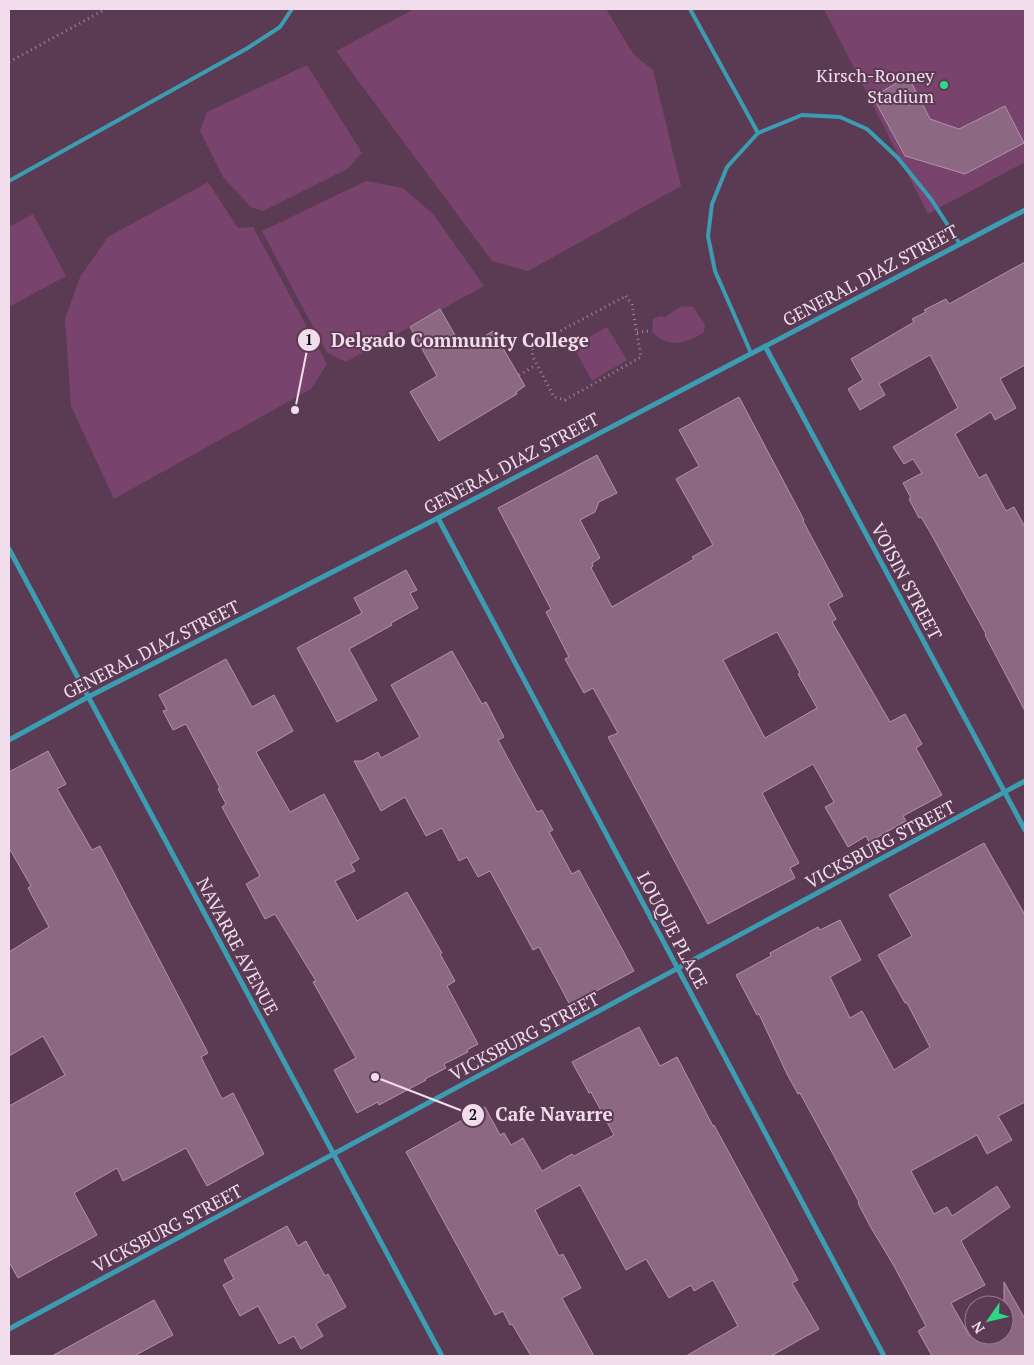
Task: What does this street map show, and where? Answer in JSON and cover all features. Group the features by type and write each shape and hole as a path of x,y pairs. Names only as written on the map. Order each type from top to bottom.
{"street":[{"name":"GENERAL DIAZ STREET","path":"9,740 88,697 438,518 1025,210"},
{"name":"VOISIN STREET","path":"765,346 1025,830"},
{"name":"LOUQUE PLACE","path":"438,518 884,1356"},
{"name":"NAVARRE AVENUE","path":"9,549 442,1356"},
{"name":"VICKSBURG STREET","path":"9,1329 1025,781"}],"lane":[{"path":"9,181 246,49 280,27 292,9"},
{"path":"690,9 758,133"},
{"path":"751,353 715,271 708,236 712,204 727,167 758,133 802,115 840,117 867,129 897,157 931,199 960,244"}],"path":[{"path":"9,62 104,10"},
{"path":"626,296 632,305 641,357 565,400 554,397 536,365 532,351 534,345 626,296"},
{"path":"638,332 652,331"},
{"path":"518,375 536,365"}],"shaded area":[{"path":"414,9 606,9 634,55 653,70 681,186 528,271 492,261 336,51"},
{"name":"Kirsch-Rooney Stadium","path":"824,9 1025,9 1025,162 928,214"},
{"path":"307,65 362,153 347,169 263,211 251,207 223,177 200,131 207,112"},
{"path":"366,181 403,188 434,215 484,286 346,362 327,353 262,231"},
{"path":"208,182 238,228 253,227 327,364 311,389 114,499 71,406 65,319 80,277 108,237"},
{"path":"33,214 66,276 9,307 9,227"},
{"path":"682,306 693,307 705,324 704,332 684,342 677,343 658,337 652,331 653,319 660,316 665,317"},
{"path":"607,327 627,360 592,381 573,346"}],"building":[{"path":"908,76 930,119 959,129 1005,106 1024,143 965,174 905,156 873,97"},
{"path":"1025,262 1025,365 1000,379 1016,408 995,420 991,412 955,434 979,478 986,474 1006,511 1014,507 1025,527 1025,711 986,634 930,532 921,517 919,518 909,499 911,498 903,483 922,473 913,459 904,464 893,447 958,408 930,355 879,384 885,395 860,410 848,389 863,380 851,359 914,322 912,319 926,312 924,310 946,299 949,304"},
{"path":"440,309 463,349 493,331 525,386 516,392 517,394 439,441 410,392 437,376 410,327"},
{"path":"739,397 843,596 828,604 836,619 832,622 890,722 905,714 922,744 916,748 942,795 903,816 906,821 869,842 866,836 848,847 825,807 834,802 813,764 762,793 799,863 790,868 795,878 708,924 608,737 618,733 593,688 584,693 565,659 569,657 546,612 551,609 498,508 597,455 617,493 599,502 595,512 580,520 600,558 592,563 593,566 591,568 612,607 694,559 692,557 713,545 676,479 699,466 679,430","holes":["777,632 800,673 798,674 817,708 765,738 723,660"]},
{"path":"406,570 417,590 410,593 418,608 349,649 377,700 337,722 297,648 362,613 354,598"},
{"path":"452,651 482,704 486,702 504,737 498,740 537,812 542,810 553,830 549,832 572,874 579,870 634,971 570,1005 539,947 533,950 490,871 478,877 467,857 459,861 442,828 426,836 405,797 381,811 354,761 362,761 378,752 381,758 420,737 391,685"},
{"path":"226,659 252,707 274,695 293,731 256,752 290,812 324,794 359,859 351,864 355,871 335,881 357,921 407,892 442,953 440,954 455,981 447,986 478,1044 467,1050 468,1052 444,1064 446,1068 426,1080 379,1105 378,1102 357,1113 334,1070 356,1058 313,982 316,981 275,914 265,919 246,884 260,876 222,807 226,804 218,789 220,788 186,724 173,730 163,711 167,710 159,695"},
{"path":"48,751 66,784 57,789 92,850 100,846 208,1053 201,1057 222,1099 233,1093 264,1154 207,1186 186,1148 123,1181 117,1168 74,1193 97,1235 18,1278 9,1262 9,1106 65,1075 43,1036 9,1056 9,952 49,927 28,888 31,886 9,848 9,772"},
{"path":"984,843 1025,915 1025,1102 998,1116 1012,1140 987,1154 977,1135 911,1171 934,1214 947,1207 952,1216 997,1186 1010,1207 961,1241 985,1285 951,1303 964,1326 964,1345 1014,1345 1014,1300 1025,1319 1025,1356 932,1356 918,1331 926,1326 870,1226 800,1093 798,1094 787,1074 759,1014 757,1015 736,975 771,956 770,953 818,927 820,930 840,920 861,960 830,977 850,1018 862,1011 894,1070 930,1047 907,1003 905,1003 878,955 912,936 889,895"},
{"path":"639,1027 660,1066 677,1057 798,1280 792,1283 819,1329 771,1356 686,1356 738,1326 713,1280 694,1291 691,1285 669,1298 646,1259 626,1270 580,1185 535,1210 559,1256 563,1254 581,1288 562,1298 594,1356 531,1356 503,1311 495,1315 406,1152 485,1107 500,1135 504,1133 511,1145 523,1138 542,1171 572,1154 574,1156 614,1135 591,1092 589,1093 572,1062"},
{"path":"287,1226 298,1246 306,1241 325,1276 328,1274 346,1307 316,1324 323,1336 301,1349 294,1336 279,1344 258,1306 240,1316 223,1285 234,1279 224,1260"},
{"path":"1004,1282 1011,1295 1004,1295"},
{"path":"154,1300 173,1335 134,1356 52,1356"}],"place":[{"name":"Kirsch-Rooney Stadium","path":"944,85"},
{"name":"Delgado Community College","path":"295,410"},
{"name":"Cafe Navarre","path":"375,1077"}]}
